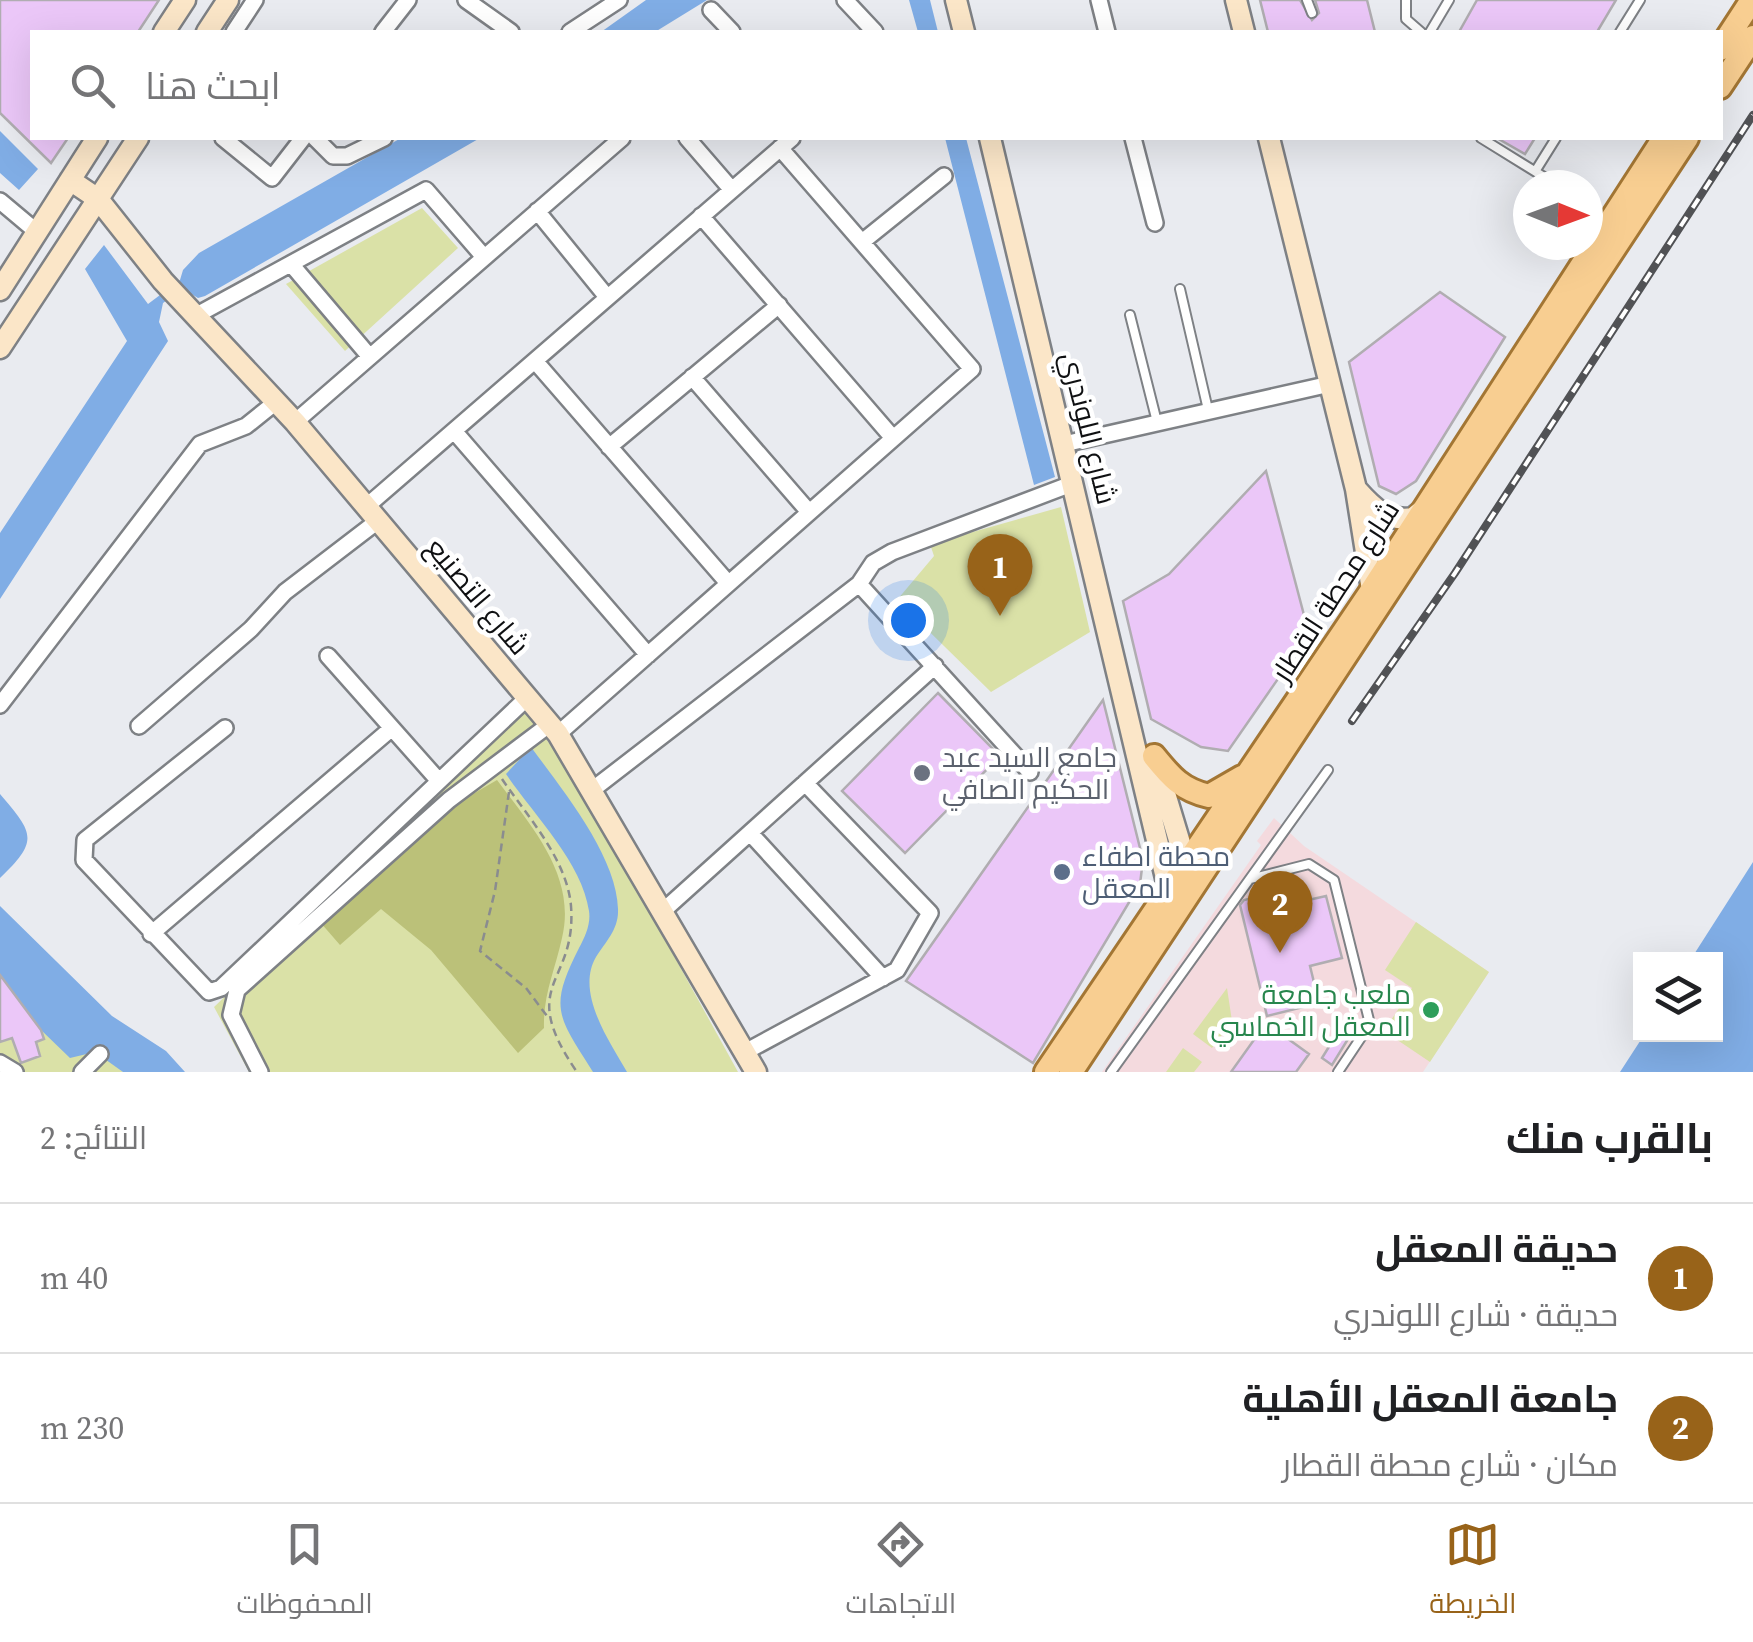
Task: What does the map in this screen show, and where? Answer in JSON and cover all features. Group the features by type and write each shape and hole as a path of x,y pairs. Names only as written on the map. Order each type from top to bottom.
{"main road":[{"path":"1723,44 1752,0"},
{"path":"1723,82 1753,37"},
{"name":"شارع محطة القطار","path":"1603,222 1663,140"},
{"name":"شارع محطة القطار","path":"1046,1072 1090,1026 1194,890 1686,140"},
{"name":"شارع محطة القطار","path":"1071,1072 1090,1026 1168,891 1254,769 1426,508 1578,260"},
{"path":"1154,756 1175,782 1189,792 1209,796 1254,769"}],"street":[{"path":"165,30 185,0"},
{"path":"208,30 228,0"},
{"path":"235,30 255,0"},
{"path":"385,30 408,0"},
{"path":"573,30 619,0"},
{"path":"846,0 873,30"},
{"path":"956,0 964,30"},
{"path":"1099,0 1106,30"},
{"path":"1236,0 1244,30"},
{"path":"471,1 508,30"},
{"path":"711,10 730,30"},
{"path":"0,290 97,140"},
{"path":"0,348 137,140"},
{"path":"225,140 272,178 301,140"},
{"path":"317,140 334,156 346,156 380,140"},
{"path":"295,422 620,140"},
{"path":"688,140 732,190"},
{"name":"شارع اللوندري","path":"990,140 1134,732 1136,761 1177,914"},
{"path":"1134,140 1155,224"},
{"path":"1270,140 1356,488 1372,590"},
{"path":"139,726 251,629 454,431 786,143 862,242 972,369 648,654 554,729 449,800 237,990 232,1015 260,1072"},
{"path":"862,242 944,176"},
{"name":"شارع التصنيع","path":"70,180 98,199 164,281 295,422 554,729 756,1072"},
{"path":"188,308 291,264 426,190 484,258"},
{"path":"0,201 37,232"},
{"path":"537,211 608,298"},
{"path":"701,216 893,438"},
{"path":"291,264 370,357"},
{"path":"609,447 778,305"},
{"path":"534,361 728,584"},
{"path":"692,378 810,512"},
{"path":"1064,444 1158,426 1330,384"},
{"path":"0,705 200,444 246,426 276,402"},
{"path":"454,431 648,654"},
{"path":"592,790 859,584 874,563 892,552 1074,483"},
{"path":"1356,488 1373,508 1391,518 1413,518 1426,508"},
{"path":"859,584 1030,772"},
{"path":"328,656 439,782"},
{"path":"663,911 935,666"},
{"path":"225,728 85,840 84,860 202,990 221,988 528,698"},
{"path":"151,934 392,728"},
{"path":"1134,732 1154,756 1194,890"},
{"path":"745,1052 897,970 930,913 805,783"},
{"path":"750,833 884,978"},
{"path":"82,1072 100,1054"},
{"path":"0,1062 15,1072"}],"lane":[{"path":"1308,0 1312,13"},
{"path":"1406,0 1406,19 1419,30"},
{"path":"1431,30 1448,0"},
{"path":"1621,30 1640,0"},
{"path":"1484,140 1536,170 1555,140"},
{"path":"1180,289 1209,414"},
{"path":"1130,315 1158,426"},
{"path":"1111,1072 1328,770"},
{"path":"1250,880 1309,864 1334,880 1370,1024 1338,1072"}],"path":[{"path":"495,769 551,851 566,882 571,904 570,930 548,996 548,1018"},
{"path":"510,790 495,890 480,951 526,988 548,1018 577,1072"}],"shaded area":[{"path":"1274,818 1304,846 1489,972 1423,1072 1102,1072 1261,845 1257,841"}],"green space":[{"path":"422,208 458,248 345,351 286,284"},
{"path":"1061,507 1090,632 991,692 897,600 934,556 930,544"},
{"path":"525,707 593,809 738,1072 249,1072 214,1007"},
{"path":"497,780 548,853 563,894 565,915 547,993 544,1028 518,1053 431,950 381,909 340,945 320,922 454,805"},
{"name":"ملعب جامعة المعقل الخماسي","path":"1416,922 1489,972 1430,1062 1384,1031 1412,988 1385,970"},
{"path":"0,976 39,1028 97,1054 123,1072 0,1072"},
{"path":"1227,988 1232,1021 1212,1048 1193,1034"},
{"path":"1183,1048 1202,1062 1194,1072 1166,1072"}],"water":[{"path":"646,0 707,0 658,30 604,30"},
{"path":"909,0 930,0 938,30 917,30"},
{"path":"0,131 38,169 19,190 0,173"},
{"path":"397,140 477,140 205,296 198,298 183,289 163,303 159,322 168,341 0,599 0,533 127,341 85,269 104,245 148,304 180,280 183,270 199,253"},
{"path":"946,140 967,140 1055,477 1034,485"},
{"path":"531,747 585,823 615,889 616,923 596,957 590,986 597,1017 627,1072 593,1072 561,1012 563,985 587,930 589,911 585,893 567,857 506,774"},
{"path":"0,794 20,818 27,836 22,854 0,878"},
{"path":"1753,862 1753,1072 1620,1072 1639,1042 1723,1042 1723,952 1695,952"},
{"path":"0,906 112,1016 166,1051 185,1072 123,1072 95,1052 70,1058 41,1030 0,976"}],"building":[{"path":"0,0 159,0 139,30 30,30 30,140 67,140 51,163 0,113"},
{"path":"1260,0 1300,0 1312,20 1319,13 1315,0 1367,0 1374,30 1268,30"},
{"path":"1477,0 1616,0 1598,30 1460,30"},
{"path":"1500,140 1534,140 1525,154"},
{"path":"1440,292 1505,337 1416,481 1396,494 1379,486 1349,362"},
{"path":"1266,471 1309,634 1228,751 1201,747 1151,719 1123,601 1169,574"},
{"name":"جامع السيد عبد الحكيم الصافي","path":"938,693 1000,756 905,853 842,791"},
{"name":"محطة اطفاء المعقل","path":"1103,700 1143,860 1140,884 1033,1063 906,981"},
{"path":"1292,888 1295,903 1326,896 1342,958 1310,966 1319,1003 1267,1016 1240,905 1244,900"},
{"path":"0,975 44,1039 36,1042 40,1056 21,1063 12,1038 0,1042"},
{"path":"1266,1023 1309,1054 1296,1072 1231,1072"},
{"path":"1338,1032 1348,1039 1332,1065 1322,1058"}],"railway":[{"path":"1352,721 1455,573 1753,115"}],"place":[{"name":"حديقة المعقل","path":"1000,616"},
{"name":"جامع السيد عبد الحكيم الصافي","path":"922,773"},
{"name":"محطة اطفاء المعقل","path":"1062,872"},
{"name":"جامعة المعقل الأهلية","path":"1280,953"},
{"name":"ملعب جامعة المعقل الخماسي","path":"1431,1010"}]}
